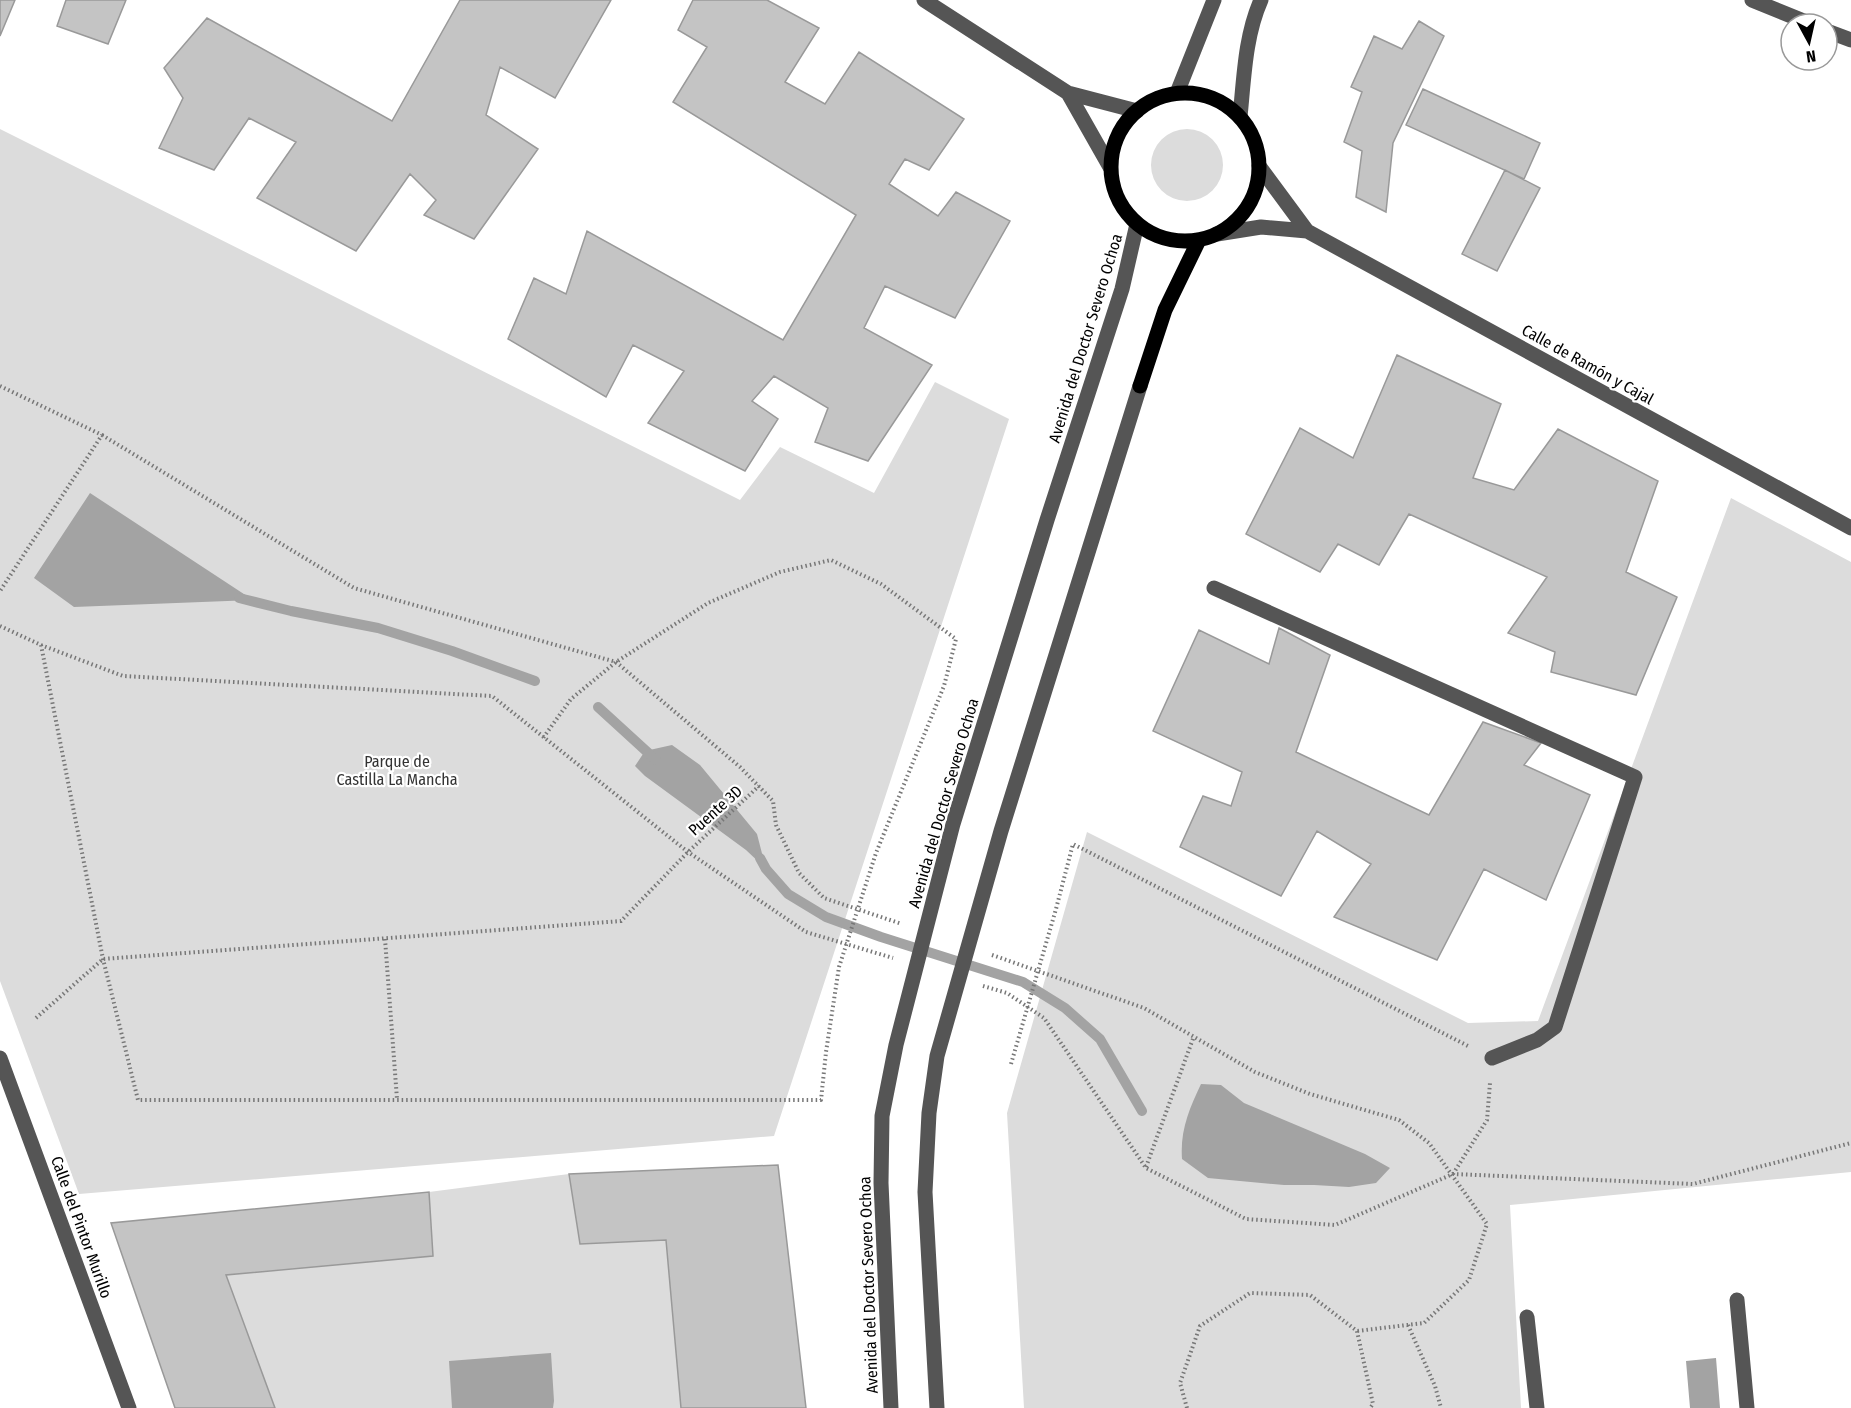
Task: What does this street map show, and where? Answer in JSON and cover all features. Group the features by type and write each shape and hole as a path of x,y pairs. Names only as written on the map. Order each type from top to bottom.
{"main road":[{"path":"1177,93 1200,95 1222,102 1240,117 1250,131 1257,148 1259,166 1257,187 1248,206 1235,222 1217,234 1199,240 1178,241 1156,236 1137,224 1123,208 1114,188 1110,167 1114,146 1123,126 1137,111 1155,99 1177,93"},
{"path":"1140,386 1165,310 1199,240"}],"street":[{"path":"924,0 1068,93 1137,111"},
{"path":"1177,93 1214,0"},
{"path":"1240,117 1248,44 1254,15 1261,0"},
{"path":"1752,0 1782,12"},
{"path":"1068,93 1110,167"},
{"name":"Calle de Ramón y Cajal","path":"1259,166 1307,231"},
{"name":"Avenida del Doctor Severo Ochoa","path":"891,1408 881,1183 882,1116 896,1045 953,824 1047,520 1122,289 1137,224"},
{"name":"Calle de Ramón y Cajal","path":"1217,234 1261,227 1307,231 1851,528"},
{"path":"937,1408 925,1192 929,1113 937,1056 1001,831 1140,386"},
{"path":"1214,588 1635,777 1555,1027 1537,1040 1492,1058"},
{"name":"Calle del Pintor Murillo","path":"0,1058 129,1408"},
{"path":"1737,1300 1747,1408"},
{"path":"1527,1317 1537,1408"}],"path":[{"path":"0,386 102,435 354,588 616,662 740,767 773,801 776,825 799,873 824,898 912,928"},
{"path":"0,591 102,435"},
{"path":"41,645 103,959 138,1100 821,1100 839,967 876,853 944,686 956,639 881,584 831,560 780,572 708,603 616,662 571,699 543,738"},
{"name":"Puente 3D","path":"103,959 621,921 688,852 759,786"},
{"path":"1011,1064 1073,844 1492,1058 1487,1120 1453,1174"},
{"path":"385,939 398,1100"},
{"path":"990,954 1144,1008 1255,1072 1310,1094 1399,1119 1429,1143 1487,1224 1469,1280 1424,1323 1357,1331"},
{"path":"36,1018 103,959"},
{"path":"1146,1168 1194,1036"},
{"path":"1187,1408 1180,1383 1200,1326 1250,1293 1310,1295 1357,1331 1372,1404 1370,1408"},
{"path":"1408,1325 1435,1386 1441,1408"}],"green space":[{"name":"Parque de Castilla La Mancha","path":"0,129 740,500 780,447 874,493 935,382 1009,419 774,1136 79,1194 0,981"},
{"path":"1187,129 1207,135 1217,145 1223,165 1217,185 1207,195 1187,201 1167,195 1157,185 1151,165 1157,145 1167,135"},
{"path":"1731,498 1851,562 1851,1172 1510,1205 1521,1408 1024,1408 1007,1113 1087,832 1468,1023 1538,1021"},
{"path":"569,1174 580,1244 666,1240 681,1408 275,1408 226,1275 433,1256 429,1192"}],"shaded area":[{"path":"90,493 253,600 74,607 34,578"},
{"path":"672,745 700,765 757,834 766,869 746,850 645,776 635,766 645,751"},
{"path":"1201,1084 1221,1085 1244,1103 1365,1154 1390,1168 1376,1183 1349,1187 1284,1185 1208,1178 1182,1159 1182,1139 1186,1120"},
{"path":"551,1353 553,1408 452,1408 449,1361"},
{"path":"1716,1358 1720,1408 1690,1408 1686,1361"}],"building":[{"path":"0,0 15,0 0,36"},
{"path":"66,0 126,0 108,44 57,26"},
{"path":"460,0 611,0 555,98 500,67 486,115 538,149 474,239 424,215 436,200 410,174 356,251 257,198 296,142 249,118 214,170 159,148 183,98 164,68 207,18 392,121"},
{"path":"693,0 767,0 819,28 785,82 825,104 859,52 964,119 929,170 905,159 889,184 938,216 956,192 1010,221 955,318 885,286 864,328 932,365 868,461 815,442 828,408 774,376 752,401 778,419 745,471 648,423 684,371 633,345 606,397 508,339 534,278 566,294 587,231 783,340 856,215 673,102 707,47 678,30"},
{"path":"1419,21 1444,36 1393,143 1386,212 1356,197 1362,151 1344,142 1362,92 1351,87 1374,36 1402,49"},
{"path":"1423,89 1540,143 1524,179 1406,125"},
{"path":"1505,170 1540,188 1497,271 1462,254"},
{"path":"1397,355 1501,404 1473,478 1514,490 1558,429 1658,481 1626,572 1677,597 1636,695 1551,672 1555,652 1508,633 1547,577 1409,514 1379,565 1338,544 1320,572 1246,534 1300,428 1353,458"},
{"path":"1279,628 1330,655 1296,752 1429,815 1483,722 1541,743 1524,765 1590,795 1546,900 1484,869 1437,960 1334,917 1371,864 1317,831 1281,896 1180,847 1203,796 1231,806 1242,772 1153,731 1199,630 1269,664"},
{"path":"778,1165 806,1408 681,1408 666,1240 580,1244 569,1174"},
{"path":"429,1192 433,1256 226,1275 275,1408 175,1408 111,1223"}],"waterway":[{"path":"239,598 378,628 452,651 535,681"},
{"path":"598,707 656,760"},
{"path":"760,858 766,869 788,894 826,917 1023,982 1065,1008 1100,1039 1142,1111"}]}
